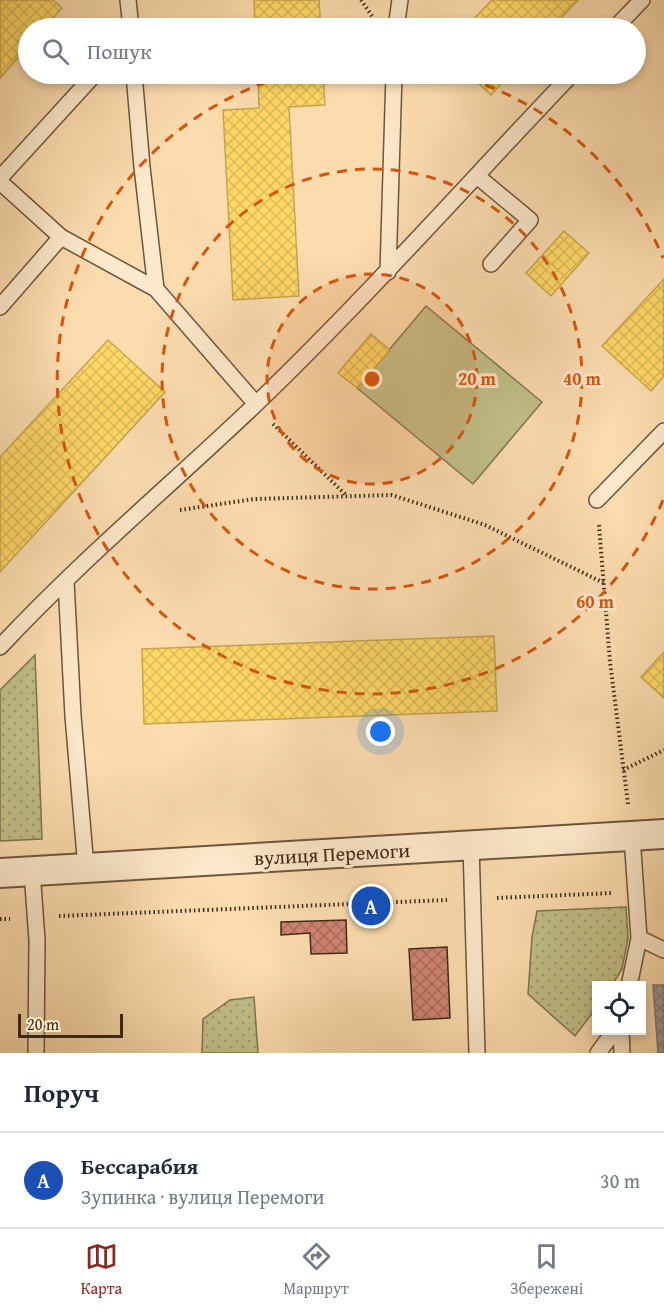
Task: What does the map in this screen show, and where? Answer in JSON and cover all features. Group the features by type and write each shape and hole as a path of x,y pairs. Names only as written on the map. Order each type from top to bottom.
{"street":[{"name":"вулиця Перемоги","path":"0,873 664,834"}],"lane":[{"path":"128,0 129,18"},
{"path":"397,18 400,0"},
{"path":"625,18 642,0"},
{"path":"86,84 0,180 62,237 156,289 204,347 256,404"},
{"path":"135,84 156,289"},
{"path":"388,272 394,84"},
{"path":"0,647 132,517 256,404 388,272 563,84"},
{"path":"477,176 530,220 491,264"},
{"path":"0,307 62,237"},
{"path":"597,500 664,431"},
{"path":"66,581 73,716 86,868"},
{"path":"630,981 639,938 632,836"},
{"path":"471,846 477,1053"},
{"path":"32,871 37,940 36,1053"},
{"path":"639,938 664,950"},
{"path":"598,1053 611,1035"},
{"path":"621,1035 622,1053"}],"path":[{"path":"256,404 285,437 348,496"},
{"path":"132,517 254,499 392,495 485,525 604,583"},
{"path":"597,500 610,662 632,836"},
{"path":"623,770 664,750"},
{"path":"0,919 635,892"}],"shaded area":[{"path":"426,306 542,402 473,484 357,388"},
{"path":"35,655 42,839 0,841 0,690"},
{"path":"626,907 628,938 622,969 614,981 592,981 592,1013 575,1036 528,994 532,937 537,911"},
{"path":"254,997 258,1053 202,1053 203,1019 230,1000"}],"building: Житло":[{"path":"0,0 53,0 62,8 53,18 18,18 18,57 0,78"},
{"path":"254,0 319,0 320,18 255,18"},
{"path":"492,0 578,0 561,18 475,18"},
{"path":"258,84 324,84 325,105 289,107 299,296 233,300 223,110 259,108"},
{"path":"479,84 501,84 491,95"},
{"path":"564,231 589,253 551,296 526,273"},
{"path":"664,279 664,376 651,391 602,346"},
{"path":"371,334 390,350 357,388 338,373"},
{"path":"108,340 165,392 0,572 0,457"},
{"path":"494,636 497,711 144,724 142,649"},
{"path":"664,652 664,698 641,677"}],"building: Промзона":[{"path":"653,985 664,985 664,1053 658,1053"}],"building: Інше":[{"path":"346,920 347,953 311,954 310,933 281,935 281,922"},
{"path":"447,947 450,1018 413,1020 409,949"}],"place":[{"name":"Бессарабия","path":"371,906"}]}
